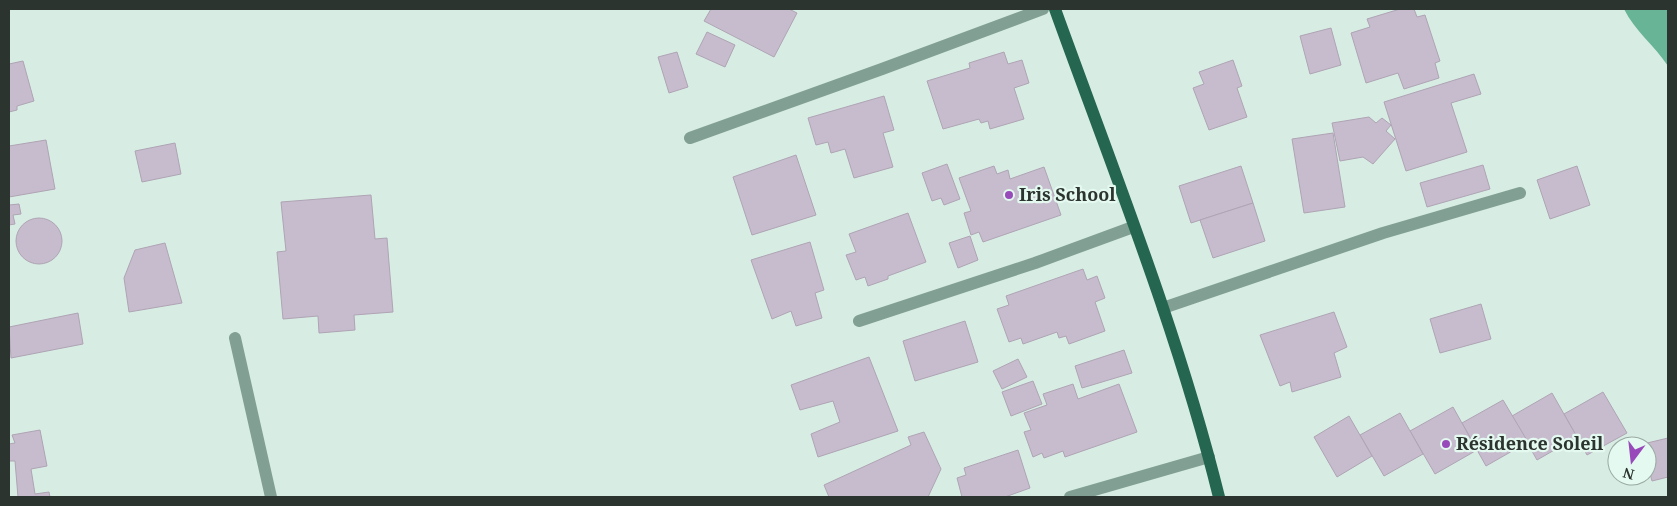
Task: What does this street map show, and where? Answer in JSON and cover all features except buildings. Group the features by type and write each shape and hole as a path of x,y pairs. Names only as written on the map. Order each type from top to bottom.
{"main road":[{"path":"1055,9 1163,308 1209,457 1219,497"}],"street":[{"path":"690,138 882,70 1044,9"},
{"path":"1163,308 1383,233 1520,193"},
{"path":"859,321 1035,263 1133,227"},
{"path":"235,338 271,497"},
{"path":"1070,497 1209,457"}],"shaded area":[{"path":"1624,9 1668,9 1668,66 1628,17"}],"place":[{"name":"Iris School","path":"1009,195"},
{"name":"Résidence Soleil","path":"1446,444"}]}
